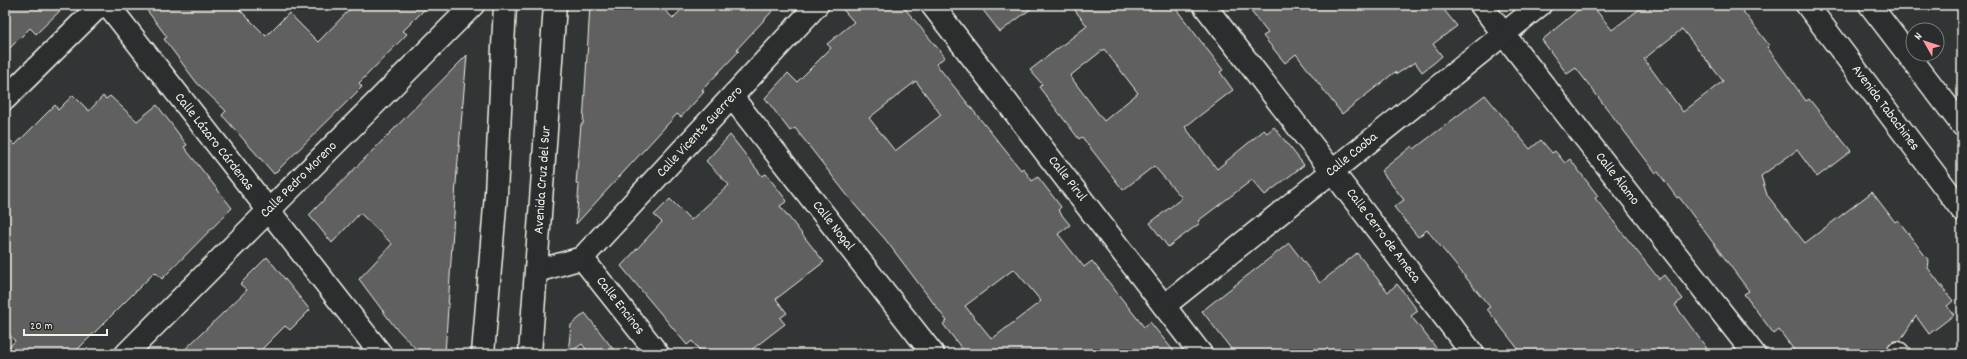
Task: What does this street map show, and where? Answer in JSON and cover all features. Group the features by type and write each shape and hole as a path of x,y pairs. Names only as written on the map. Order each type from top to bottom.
{"street":[{"path":"5,99 100,5"},
{"name":"Calle Lázaro Cárdenas","path":"108,5 380,354"},
{"name":"Calle Pedro Moreno","path":"126,354 473,5"},
{"path":"483,354 496,194 505,5"},
{"name":"Avenida Cruz del Sur","path":"530,354 555,5"},
{"name":"Calle Vicente Guerrero","path":"582,258 817,5"},
{"name":"Calle Pirul","path":"932,5 1201,354"},
{"name":"Calle Cerro de Ameca","path":"1204,5 1473,354"},
{"name":"Calle Álamo","path":"1481,5 1754,354"},
{"name":"Calle Caoba","path":"1164,306 1540,5"},
{"name":"Avenida Tabachines","path":"1807,5 1962,210"},
{"path":"1870,5 1962,125"},
{"name":"Calle Nogal","path":"732,97 933,354"},
{"path":"537,271 582,258"},
{"name":"Calle Encinos","path":"582,258 658,354"}],"building":[{"path":"5,5 66,5 36,34 30,28 5,53"},
{"path":"143,5 235,5 266,36 289,13 318,42 354,5 429,5 403,31 407,34 359,83 362,87 274,174 222,115 226,111 197,83 164,39 167,37"},
{"path":"590,5 659,5 673,18 686,5 778,5 737,49 739,51 702,90 704,92 681,117 677,114 576,224 579,185 576,184 581,124 583,124"},
{"path":"839,5 902,5 945,57 936,64 1021,170 1023,168 1032,181 1038,177 1061,207 1058,210 1070,225 1058,234 1084,267 1092,261 1144,327 1150,322 1176,354 966,354 943,324 947,321 885,239 854,204 795,128 790,131 765,98 788,73 797,82 831,48 827,44 854,22","holes":["916,81 941,115 895,151 869,118","1014,269 1041,301 992,339 965,306"]},
{"path":"979,5 1036,5 1000,32"},
{"path":"1071,5 1173,5 1223,70 1220,72 1233,90 1185,127 1217,169 1264,130 1267,133 1274,127 1304,165 1265,195 1252,180 1198,221 1200,223 1168,247 1150,223 1182,198 1154,166 1123,190 1082,137 1079,139 1039,87 1042,84 1030,70 1087,26","holes":["1104,49 1138,93 1104,121 1070,76"]},
{"path":"1246,5 1440,5 1457,26 1433,44 1442,56 1434,63 1422,72 1415,62 1397,74 1395,72 1342,114 1296,54 1285,63 1263,36 1268,33"},
{"path":"1584,5 1592,5 1612,30 1645,5 1738,5 1769,45 1767,47 1806,101 1809,99 1851,151 1817,177 1797,150 1761,176 1767,195 1805,243 1872,192 1895,222 1898,220 1929,261 1928,268 1953,301 1947,306 1954,315 1929,334 1916,316 1900,341 1894,341 1889,344 1886,354 1797,354 1779,330 1774,334 1744,294 1749,291 1679,197 1677,198 1658,172 1656,173 1576,68 1567,74 1542,40","holes":["1682,29 1723,81 1683,112 1644,59"]},
{"path":"467,55 456,183 445,354 421,354 394,326 359,279 392,244 360,213 332,243 309,215"},
{"path":"73,95 89,111 103,96 106,99 110,96 137,121 157,105 187,145 184,147 232,208 162,279 155,272 73,354 5,354 5,351 15,341 5,330 5,135 15,145 55,105 58,110"},
{"path":"1485,95 1530,149 1541,140 1552,153 1555,151 1565,163 1570,159 1598,196 1595,198 1659,279 1664,275 1683,299 1675,305 1711,354 1522,354 1487,309 1490,307 1427,230 1418,237 1394,207 1404,200 1381,171 1412,146 1414,149"},
{"path":"730,135 762,176 766,174 787,201 780,206 824,262 776,299 787,313 780,318 785,324 746,354 703,354 692,341 687,345 621,266 662,222 654,215 670,199 691,220 729,185 706,161"},
{"path":"1289,243 1320,283 1357,253 1388,292 1397,284 1418,311 1411,316 1441,354 1235,354 1202,311"},
{"path":"267,257 310,310 290,330 285,326 257,354 180,354 247,290 240,284"},
{"path":"585,313 617,354 590,354 582,344 568,354 571,325"}]}
